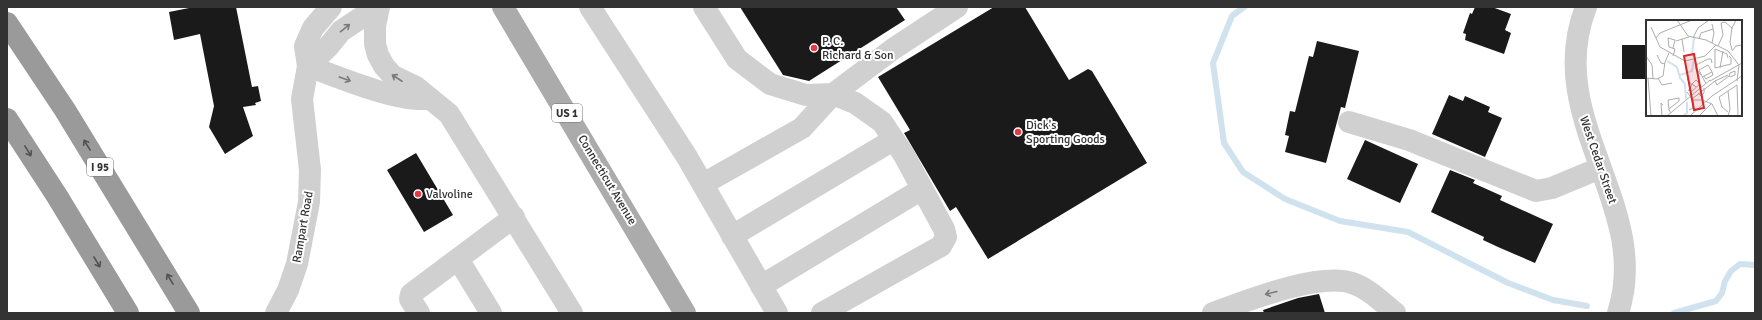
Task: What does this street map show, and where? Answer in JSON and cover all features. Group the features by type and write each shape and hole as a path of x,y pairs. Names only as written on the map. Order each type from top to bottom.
{"highway":[{"name":"I 95","path":"7,23 65,110 189,313"},
{"path":"7,119 128,313"}],"main road":[{"name":"Connecticut Avenue","path":"503,7 685,313"}],"street":[{"path":"378,7 341,31 328,47 308,66 349,81 412,100 430,99"},
{"path":"378,7 375,26 375,44 378,55 384,66 393,76 416,87 430,99 439,104 449,114 572,313"},
{"path":"590,7 702,184 777,313"},
{"path":"704,7 737,59 770,84 806,95 833,94 855,103 882,122 944,229 946,237 941,246 822,313"},
{"path":"702,184 802,128 833,94 893,49 957,7"},
{"name":"West Cedar Street","path":"1586,7 1576,43 1577,82 1582,115 1624,243 1625,280 1618,313"},
{"name":"Rampart Road","path":"276,313 288,290 297,264 309,202 310,170 302,99 308,66 305,46 321,11"},
{"path":"1349,122 1409,140 1536,192 1552,188 1600,168"},
{"path":"732,236 893,140"},
{"path":"761,286 922,189"},
{"path":"409,307 458,259 514,217"},
{"path":"458,259 491,313"},
{"path":"1213,313 1264,294 1323,280 1352,283 1376,297 1395,313"}],"building":[{"path":"194,7 236,7 252,87 258,86 261,101 255,103 256,105 243,107 253,136 225,154 209,127 214,106 200,34 174,40 169,12"},
{"name":"P. C. Richard & Son","path":"740,7 896,7 905,20 809,81 783,75"},
{"name":"Dick's Sporting Goods","path":"994,7 1025,7 1069,80 1088,69 1092,71 1147,163 988,259 956,207 950,211 904,133 910,130 878,77"},
{"path":"1475,7 1492,7 1511,14 1505,30 1511,33 1504,54 1465,40 1466,34 1463,33 1470,13 1472,14"},
{"path":"1317,41 1359,51 1345,108 1341,107 1326,163 1285,152 1289,136 1285,135 1290,111 1295,112 1309,56 1313,57"},
{"path":"1622,45 1646,45 1646,79 1622,79"},
{"path":"1449,95 1463,101 1465,96 1490,107 1488,112 1502,118 1485,157 1432,134"},
{"path":"1365,140 1418,164 1400,203 1347,179"},
{"path":"416,153 453,215 424,232 387,170"},
{"path":"1450,170 1475,180 1473,183 1502,196 1500,200 1553,224 1535,263 1483,240 1484,237 1431,212"},
{"path":"1319,294 1325,313 1264,313 1263,310 1298,298"}],"waterway":[{"path":"1244,7 1232,16 1213,63 1224,143 1243,172 1285,199 1340,221 1408,232 1508,283 1553,300 1587,306"},
{"path":"1674,313 1716,301 1722,293 1725,281 1731,271 1740,264 1755,265"}],"place":[{"name":"P. C. Richard & Son","path":"814,48"},
{"name":"Dick's Sporting Goods","path":"1018,132"},
{"name":"Valvoline","path":"418,194"}]}
